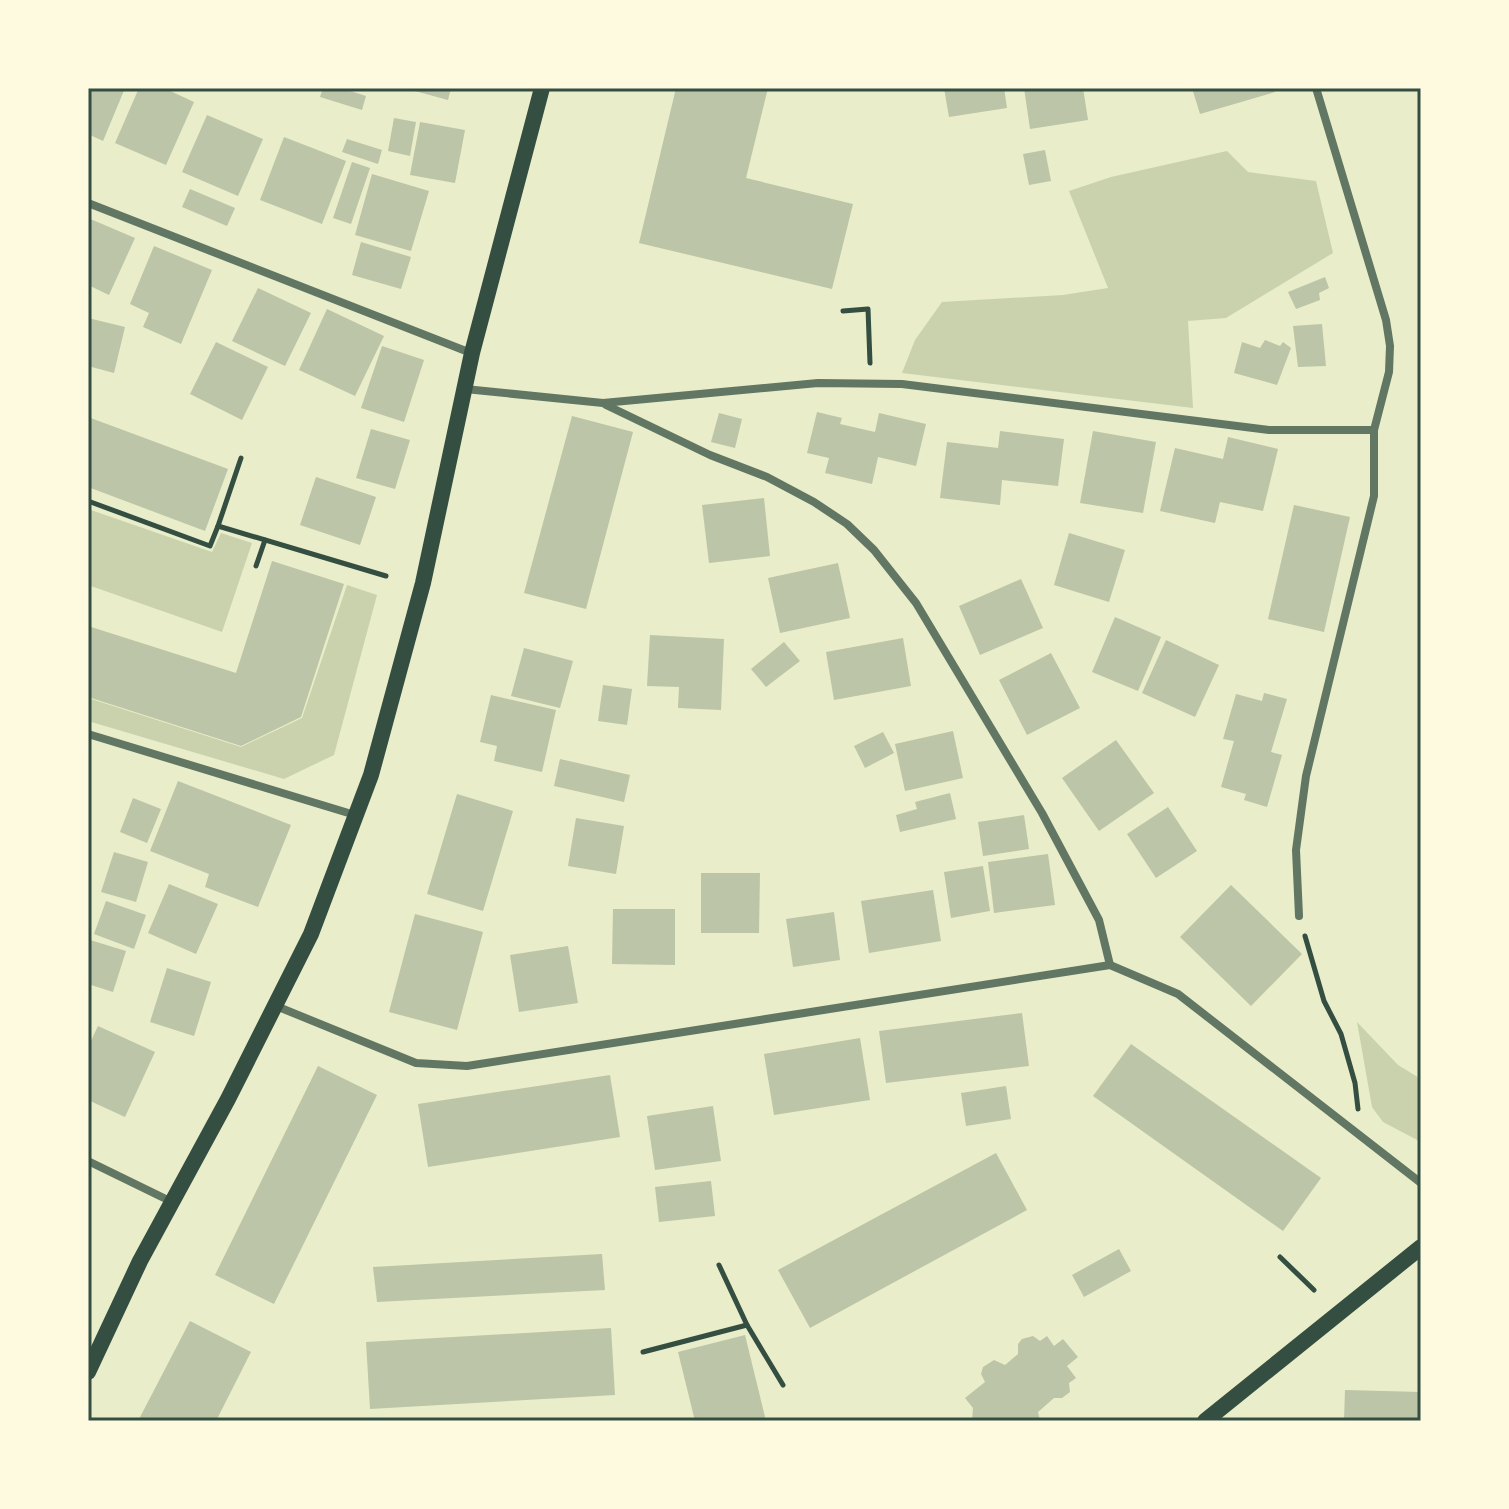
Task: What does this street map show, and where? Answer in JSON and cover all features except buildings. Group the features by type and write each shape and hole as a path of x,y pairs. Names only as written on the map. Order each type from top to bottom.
{"main road":[{"path":"88,1372 170,1201 228,1099 311,934 371,775 423,583 472,353 542,88"},
{"path":"1205,1421 1419,1253"}],"street":[{"path":"1299,916 1296,850 1306,776 1374,496 1374,430 1389,372 1390,342 1316,88"},
{"path":"88,203 472,353"},
{"path":"464,389 603,403 818,383 902,384 1269,430 1374,430"},
{"path":"603,403 710,455 767,477 814,502 847,524 874,550 916,603 1042,813 1099,920 1110,965"},
{"path":"88,734 356,815"},
{"path":"276,1006 416,1063 467,1066 1110,965 1178,994 1421,1183"},
{"path":"88,1161 170,1201"}],"path":[{"path":"843,311 868,309 870,384"},
{"path":"88,501 210,546 241,458"},
{"path":"218,526 386,576"},
{"path":"256,566 265,540"},
{"path":"1299,916 1324,1001 1341,1034 1355,1083 1359,1114 1347,1126"},
{"path":"1280,1257 1314,1290"},
{"path":"719,1265 747,1325 783,1385"},
{"path":"643,1352 747,1325"}],"green space":[{"path":"1227,151 1248,172 1316,181 1333,253 1226,318 1188,321 1193,408 902,373 915,340 942,302 1063,295 1108,288 1069,191 1111,177"},
{"path":"88,509 212,552 221,533 252,543 222,632 88,585"},
{"path":"347,585 377,595 334,755 284,779 88,721 88,698 241,747 302,718"},
{"path":"1357,1022 1398,1065 1421,1079 1421,1142 1383,1122 1372,1107"}]}
